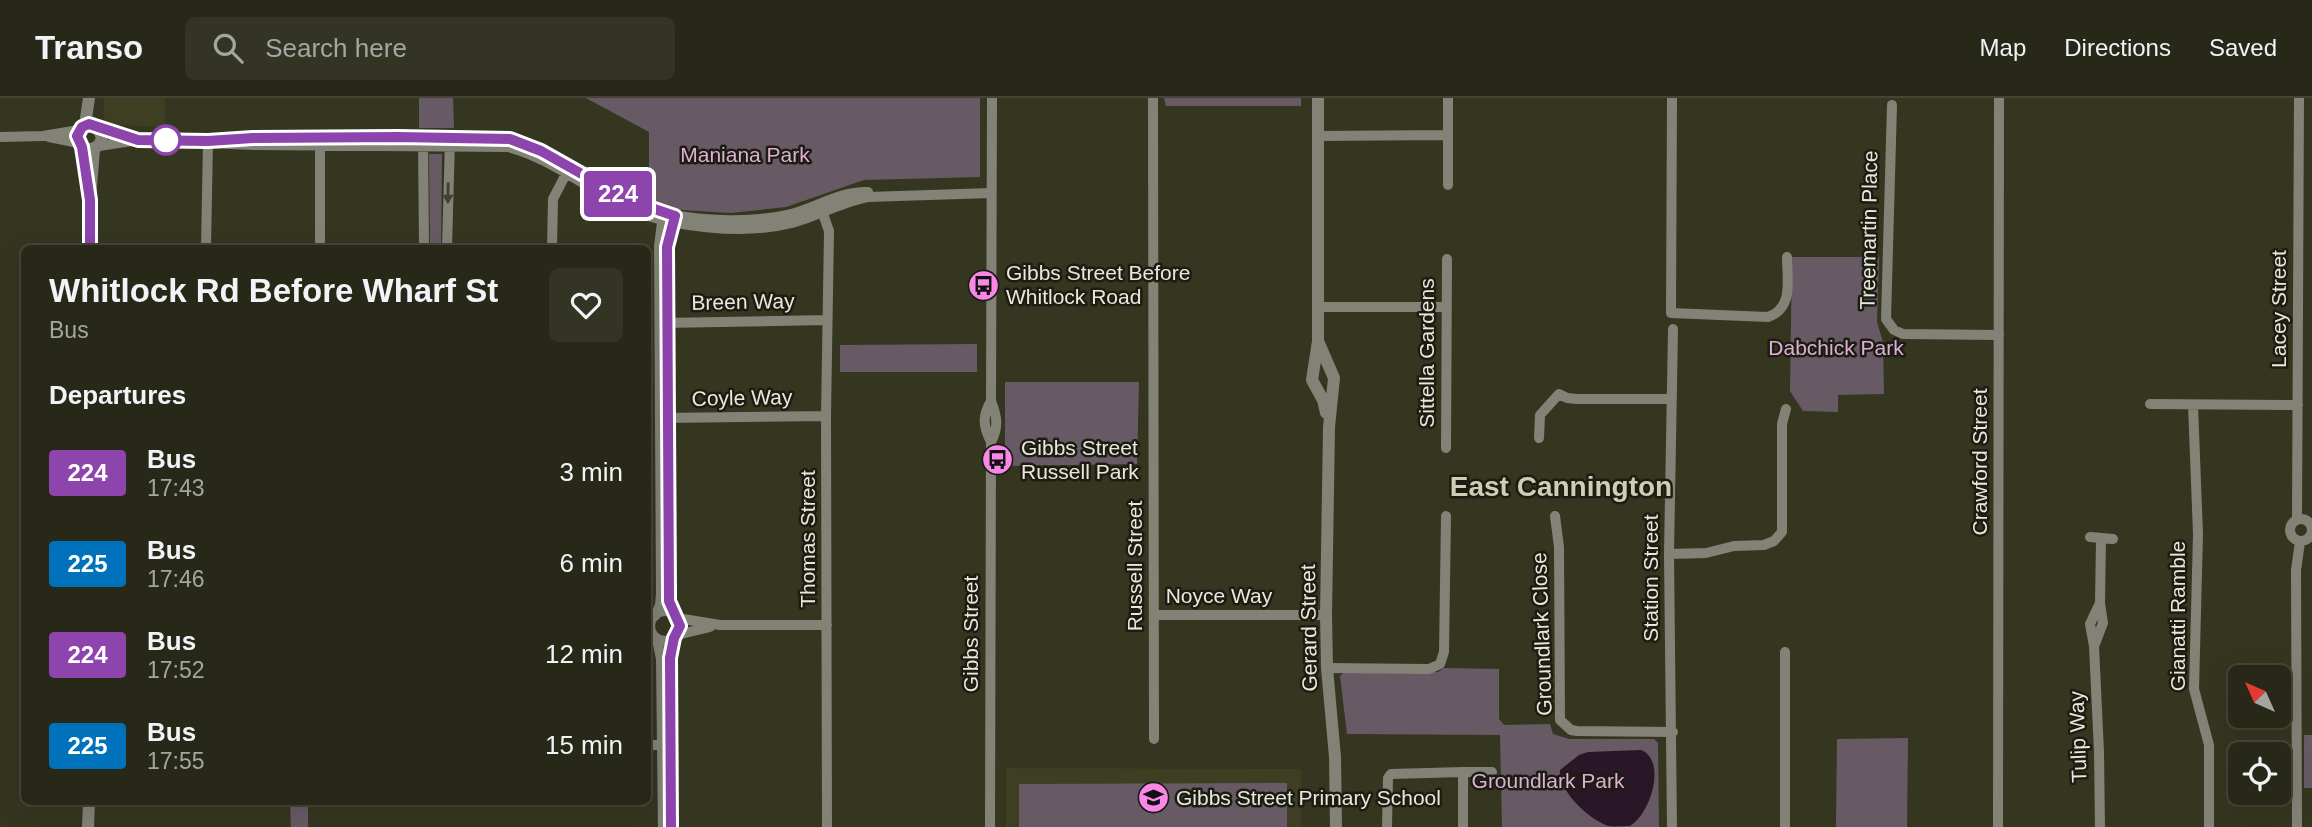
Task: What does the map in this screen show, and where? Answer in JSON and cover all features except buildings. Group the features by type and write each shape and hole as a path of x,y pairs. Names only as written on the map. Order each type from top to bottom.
{"street":[{"path":"90,245 91,98"},
{"name":"Gibbs Street","path":"990,827 991,442 997,427 997,417 991,401 992,98"},
{"name":"Russell Street","path":"1153,98 1154,740"},
{"name":"Gerard Street","path":"1318,98 1318,341 1312,380 1322,400 1329,428"},
{"path":"1448,98 1448,184"},
{"path":"1672,98 1671,313 1768,317 1777,314 1785,305 1787,295 1787,257"},
{"name":"Crawford Street","path":"1998,827 1999,98"},
{"name":"Lacey Street","path":"2297,519 2299,98"},
{"name":"Treemartin Place","path":"1892,105 1886,319 1894,330 1903,334 1999,335"},
{"path":"1318,136 1448,135"},
{"path":"0,137 89,137 254,145 320,141 450,142 508,147 519,149 567,171 625,207 668,218 768,218 815,210 855,192 895,195 991,193"},
{"path":"89,137 138,140"},
{"path":"206,245 208,141"},
{"path":"320,141 320,245"},
{"path":"423,142 424,245"},
{"path":"447,245 450,142"},
{"path":"552,245 553,199 567,171"},
{"name":"Thomas Street","path":"815,210 828,232 828,827"},
{"path":"668,218 663,323 661,594 660,605 651,619 651,629 661,659 671,827"},
{"name":"Sittella Gardens","path":"1446,448 1447,259"},
{"path":"1318,307 1447,307"},
{"name":"Breen Way","path":"663,323 827,320"},
{"name":"Station Street","path":"1672,827 1669,554 1673,329"},
{"name":"Gerard Street","path":"1318,341 1334,378 1329,428 1326,615 1327,668 1335,747 1336,827"},
{"path":"651,385 664,384"},
{"path":"1539,438 1540,415 1559,394 1577,399 1672,398"},
{"path":"2150,404 2298,405"},
{"name":"Gianatti Ramble","path":"2193,405 2198,534 2194,689 2209,745 2209,827"},
{"path":"1669,554 1706,553 1734,546 1764,545 1774,541 1782,532 1782,424 1786,409"},
{"name":"Coyle Way","path":"664,418 826,416"},
{"path":"663,827 670,658 680,626 669,593 664,418"},
{"path":"1327,668 1429,669 1440,664 1444,652 1446,516"},
{"name":"Groundlark Close","path":"1555,516 1559,547 1560,720 1571,730 1577,731 1673,732"},
{"path":"2297,519 2306,520 2312,528 2310,537 2300,542 2290,534 2292,523 2297,519"},
{"name":"Tulip Way","path":"2100,827 2094,646 2090,624 2100,603 2096,538 2113,539"},
{"path":"2297,827 2297,570 2300,542"},
{"path":"651,619 666,612 720,625 827,625"},
{"name":"Noyce Way","path":"1154,615 1326,615"},
{"path":"653,637 664,641 720,625"},
{"path":"1785,652 1785,827"},
{"path":"651,745 666,745"},
{"path":"1463,827 1464,772"},
{"path":"1387,827 1388,778 1391,774 1492,772"},
{"path":"88,827 89,805"}],"shaded area":[{"path":"104,98 165,98 165,127 112,125 104,118"},
{"path":"1641,750 1649,756 1653,764 1653,787 1644,810 1630,826 1608,826 1600,822 1584,811 1564,787 1560,770 1579,755 1588,752"},
{"name":"Gibbs Street Primary School","path":"1006,768 1301,769 1301,827 1006,827"}],"green space":[{"path":"419,98 453,98 454,128 419,128"},
{"name":"Maniana Park","path":"586,98 980,98 980,177 864,180 786,207 731,213 681,210 658,204 642,196 649,184 649,132"},
{"path":"1164,98 1301,98 1301,106 1166,106"},
{"path":"429,154 442,154 441,245 430,245"},
{"name":"Dabchick Park","path":"1792,257 1879,257 1877,322 1883,342 1884,394 1838,395 1838,412 1803,411 1790,391"},
{"path":"977,344 977,372 840,372 840,345"},
{"path":"1005,382 1139,382 1137,464 1005,466"},
{"name":"Groundlark Park","path":"1444,668 1499,669 1499,719 1504,725 1550,724 1553,734 1569,739 1654,739 1658,743 1659,827 1502,827 1500,735 1347,734 1340,676 1345,672 1438,672"},
{"path":"2304,735 2312,735 2312,788 2304,788"},
{"path":"1908,738 1907,827 1836,827 1837,739"},
{"name":"Gibbs Street Primary School","path":"1287,783 1287,827 1019,827 1019,784"},
{"path":"290,805 308,805 308,827 291,827"}],"bus line":[{"name":"224","path":"90,245 90,200 82,147 77,136 82,127 89,124 138,140 398,137 510,139 528,144 628,200 675,216 667,247 669,601 680,622 680,631 674,638 670,658 671,827"}],"place":[{"name":"Gibbs Street Before Whitlock Road","path":"983,285"},
{"name":"Gibbs Street Russell Park","path":"998,460"},
{"name":"Gibbs Street Primary School","path":"1153,798"}],"district":[{"name":"East Cannington","path":"1561,486"}]}
